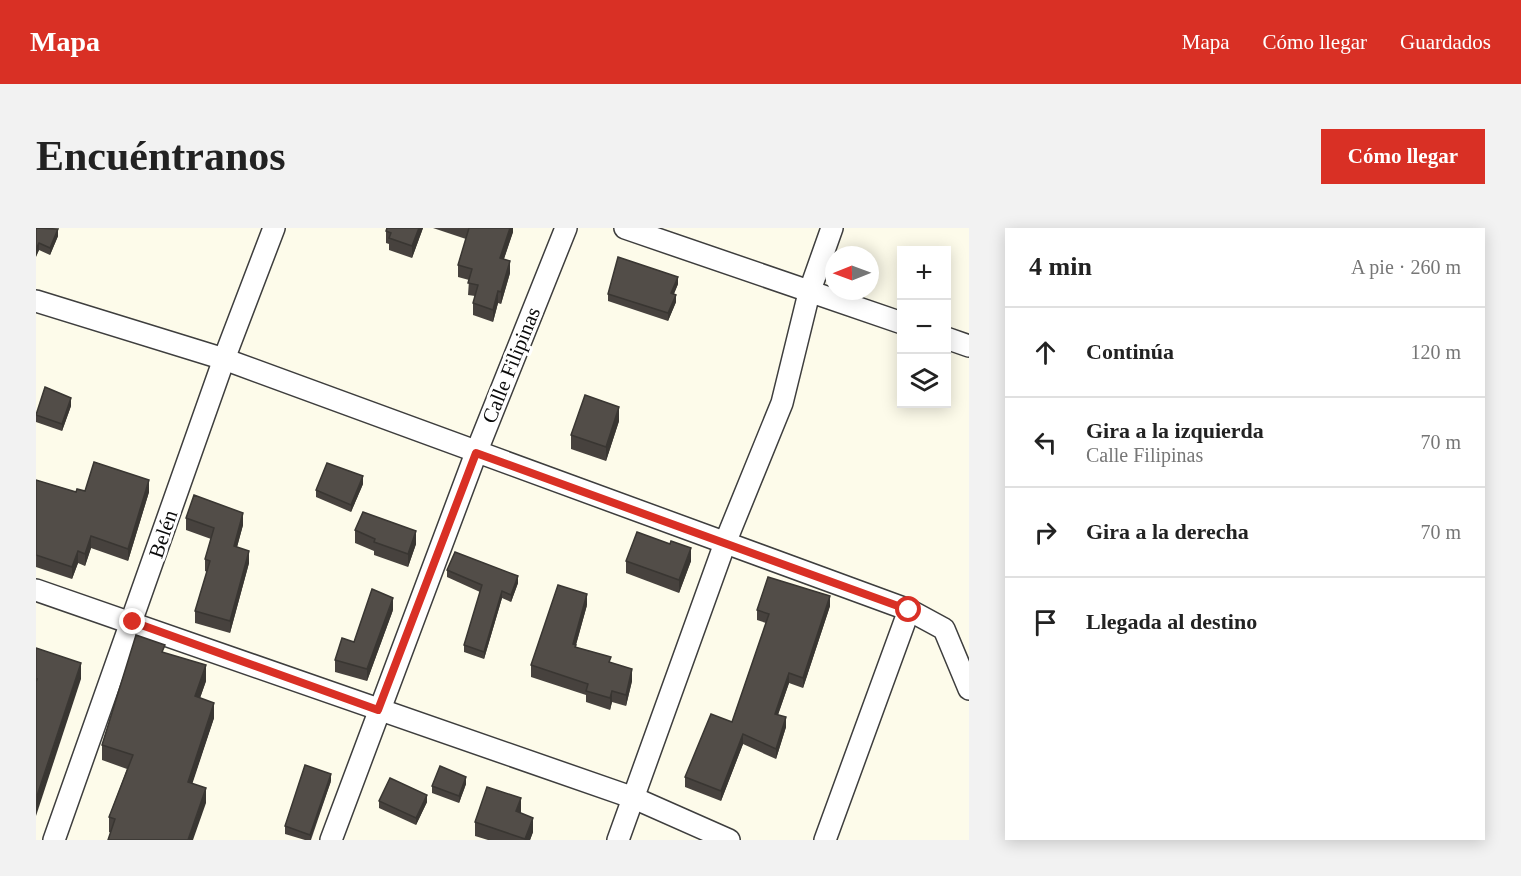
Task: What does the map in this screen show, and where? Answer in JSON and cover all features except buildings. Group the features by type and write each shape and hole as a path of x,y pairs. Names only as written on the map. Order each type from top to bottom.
{"street":[{"name":"Belén","path":"54,840 133,622 224,359 274,228"},
{"name":"Calle Filipinas","path":"331,840 476,453 566,228"},
{"path":"625,228 897,321"},
{"path":"618,840 725,543 782,403 809,293 832,228"},
{"path":"36,301 224,359 909,610 944,630 969,689"},
{"path":"951,340 969,346"},
{"path":"36,590 634,798 729,840"},
{"path":"825,840 909,610"}],"route":[{"path":"133,622 378,710 476,453 909,610"}]}
